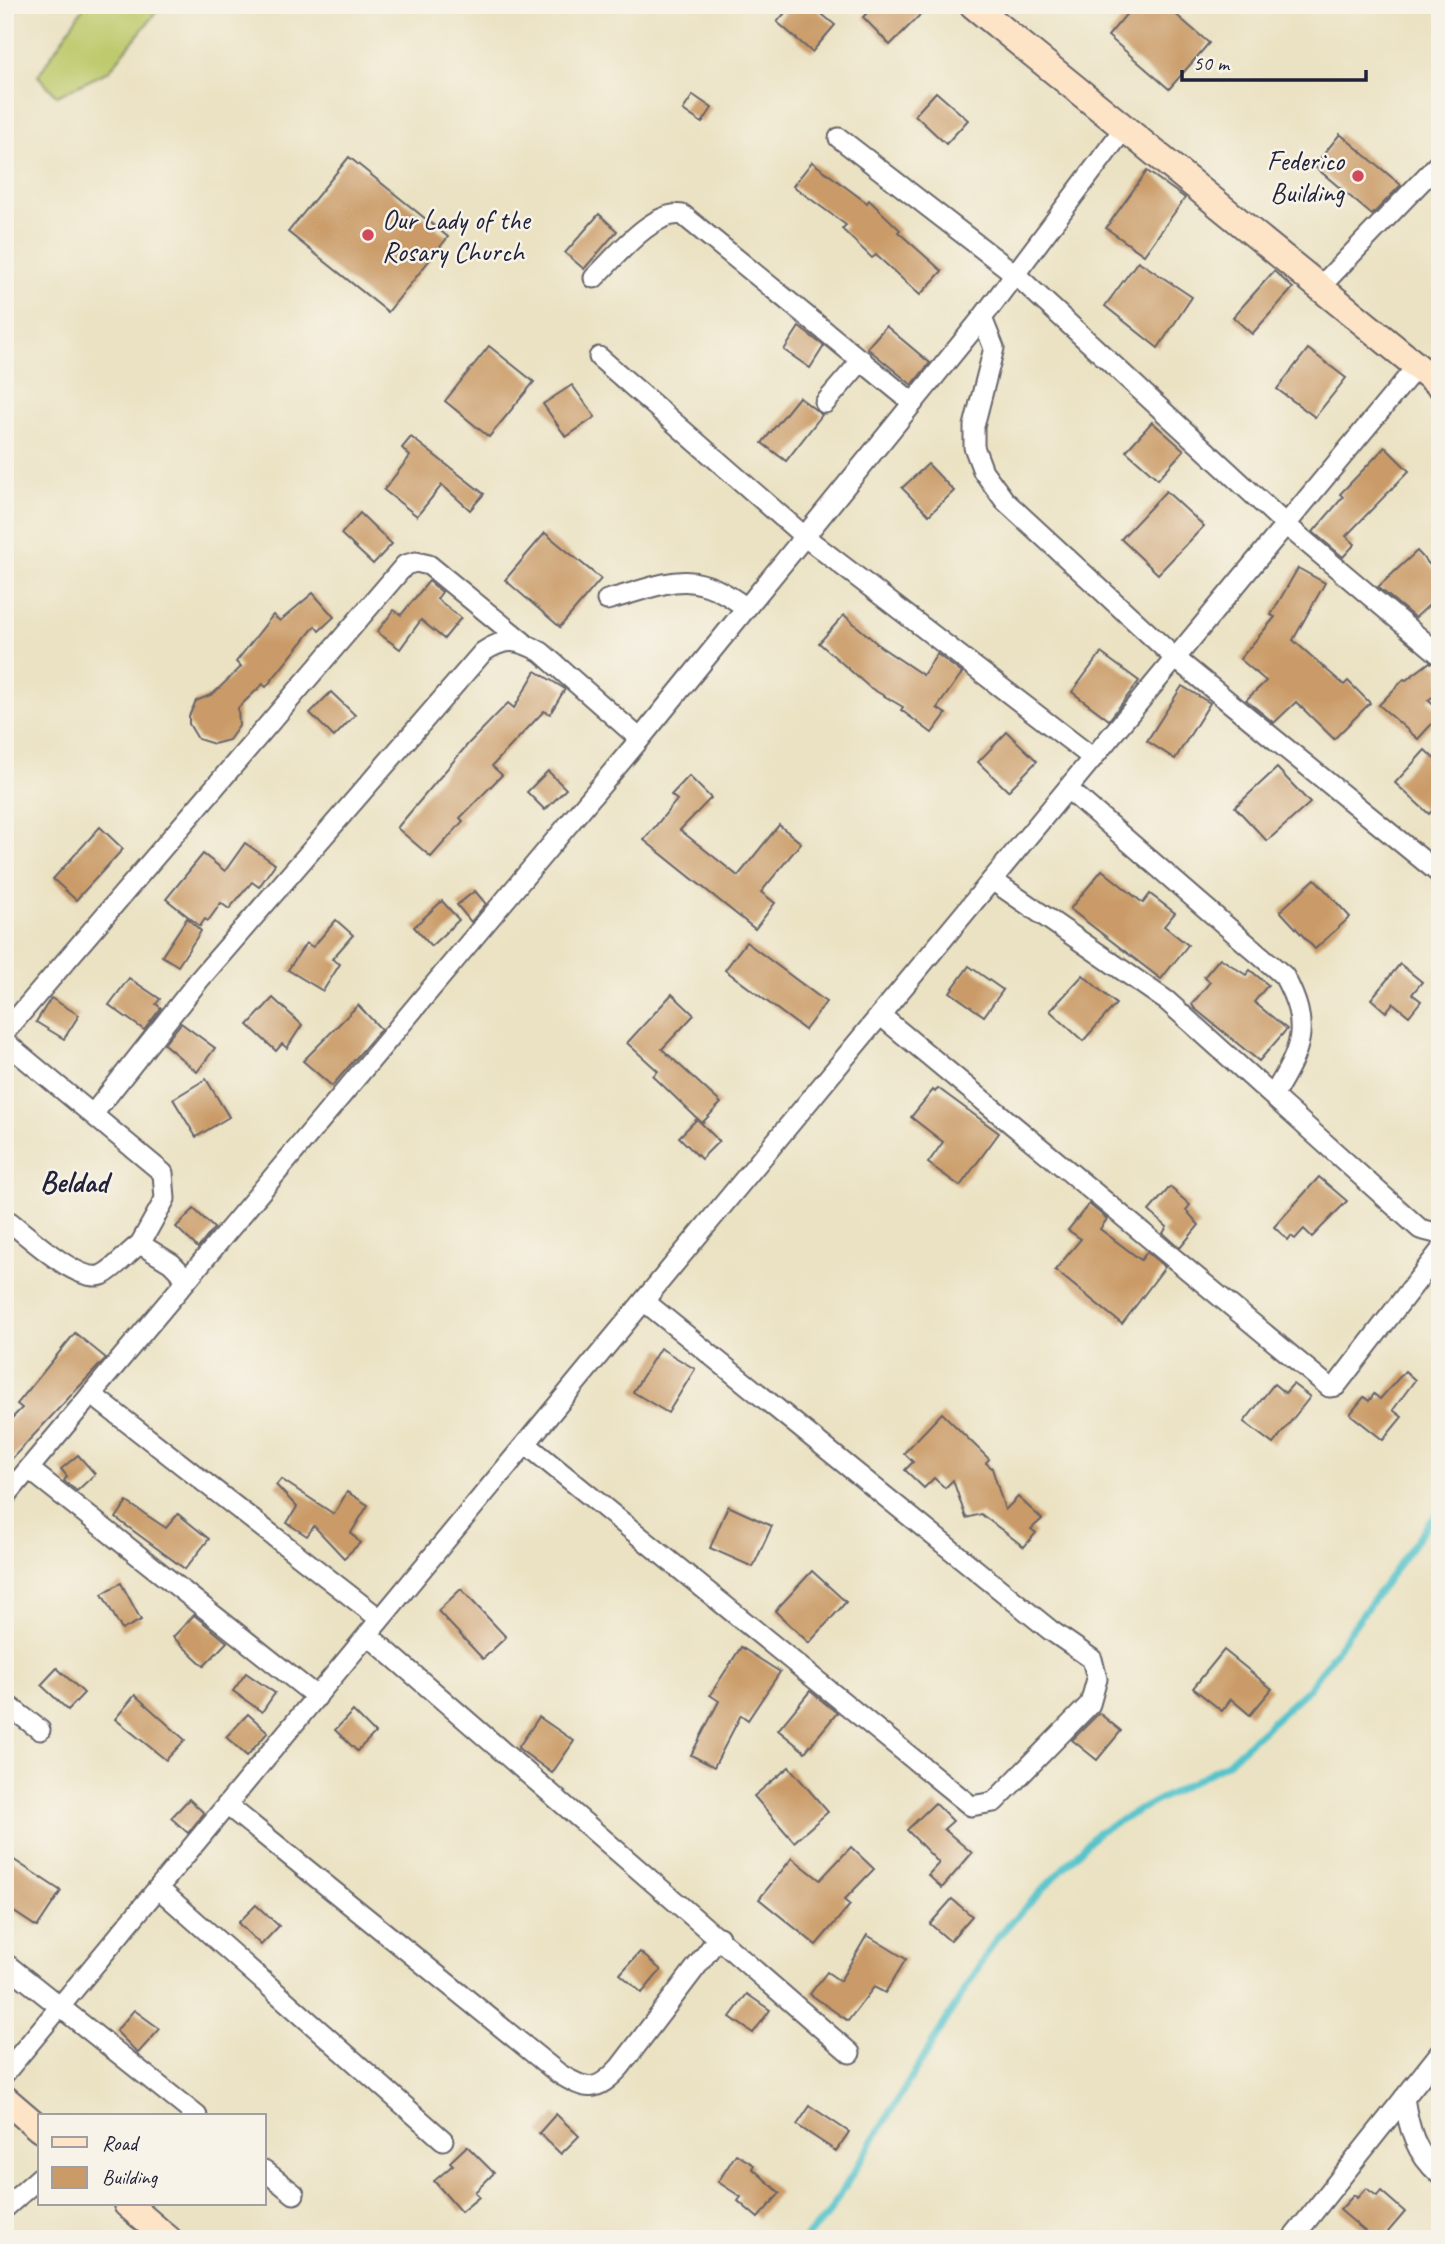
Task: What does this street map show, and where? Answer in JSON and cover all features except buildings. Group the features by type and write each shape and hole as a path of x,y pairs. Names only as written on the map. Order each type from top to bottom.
{"street":[{"path":"973,5 1440,385"},
{"path":"5,1497 805,537 982,318 1124,130"},
{"path":"839,138 1015,274 1286,525 1440,655"},
{"path":"1320,287 1440,162"},
{"path":"594,278 654,221 672,213 683,215 912,403"},
{"path":"982,318 995,348 974,426 974,447 983,471 1005,501 1049,546 1175,658 1440,874"},
{"path":"599,357 805,537 1093,758"},
{"path":"825,403 862,360"},
{"path":"5,2073 1417,366"},
{"path":"5,1032 405,565 416,562 429,565 523,642 541,652 639,739"},
{"path":"607,600 685,580 712,586 745,607"},
{"path":"93,1114 199,980 482,652 508,640 523,642"},
{"path":"1068,789 1284,976 1295,998 1300,1041 1296,1058 1273,1096"},
{"path":"992,880 1167,1001 1420,1228 1440,1234"},
{"path":"880,1015 1329,1387 1336,1386 1440,1251"},
{"path":"5,1042 163,1172 165,1199 140,1244 104,1274 95,1277 70,1268 7,1222"},
{"path":"140,1244 171,1263 187,1279"},
{"path":"526,1444 961,1802 971,1806 994,1802 1090,1704 1097,1679 1092,1659 1050,1630 644,1301"},
{"path":"91,1394 374,1627 850,2053"},
{"path":"29,1469 317,1696"},
{"path":"5,1703 40,1730"},
{"path":"227,1805 558,2073 591,2088 606,2083 620,2067 719,1937"},
{"path":"158,1888 443,2140"},
{"path":"5,1963 194,2114"},
{"path":"1292,2239 1440,2053"},
{"path":"1404,2098 1414,2141 1440,2175"},
{"path":"5,2099 38,2127"},
{"path":"266,2172 294,2194"},
{"path":"5,2208 38,2179"},
{"path":"129,2206 168,2239"}],"green space":[{"path":"85,5 162,5 109,71 57,96 38,76"}],"waterway":[{"path":"804,2239 827,2216 997,1937 1098,1832 1226,1764 1308,1689 1429,1523 1440,1512"}],"place":[{"name":"Federico Building","path":"1358,176"},
{"name":"Our Lady of the Rosary Church","path":"368,235"}],"district":[{"name":"Beldad","path":"74,1182"}]}
